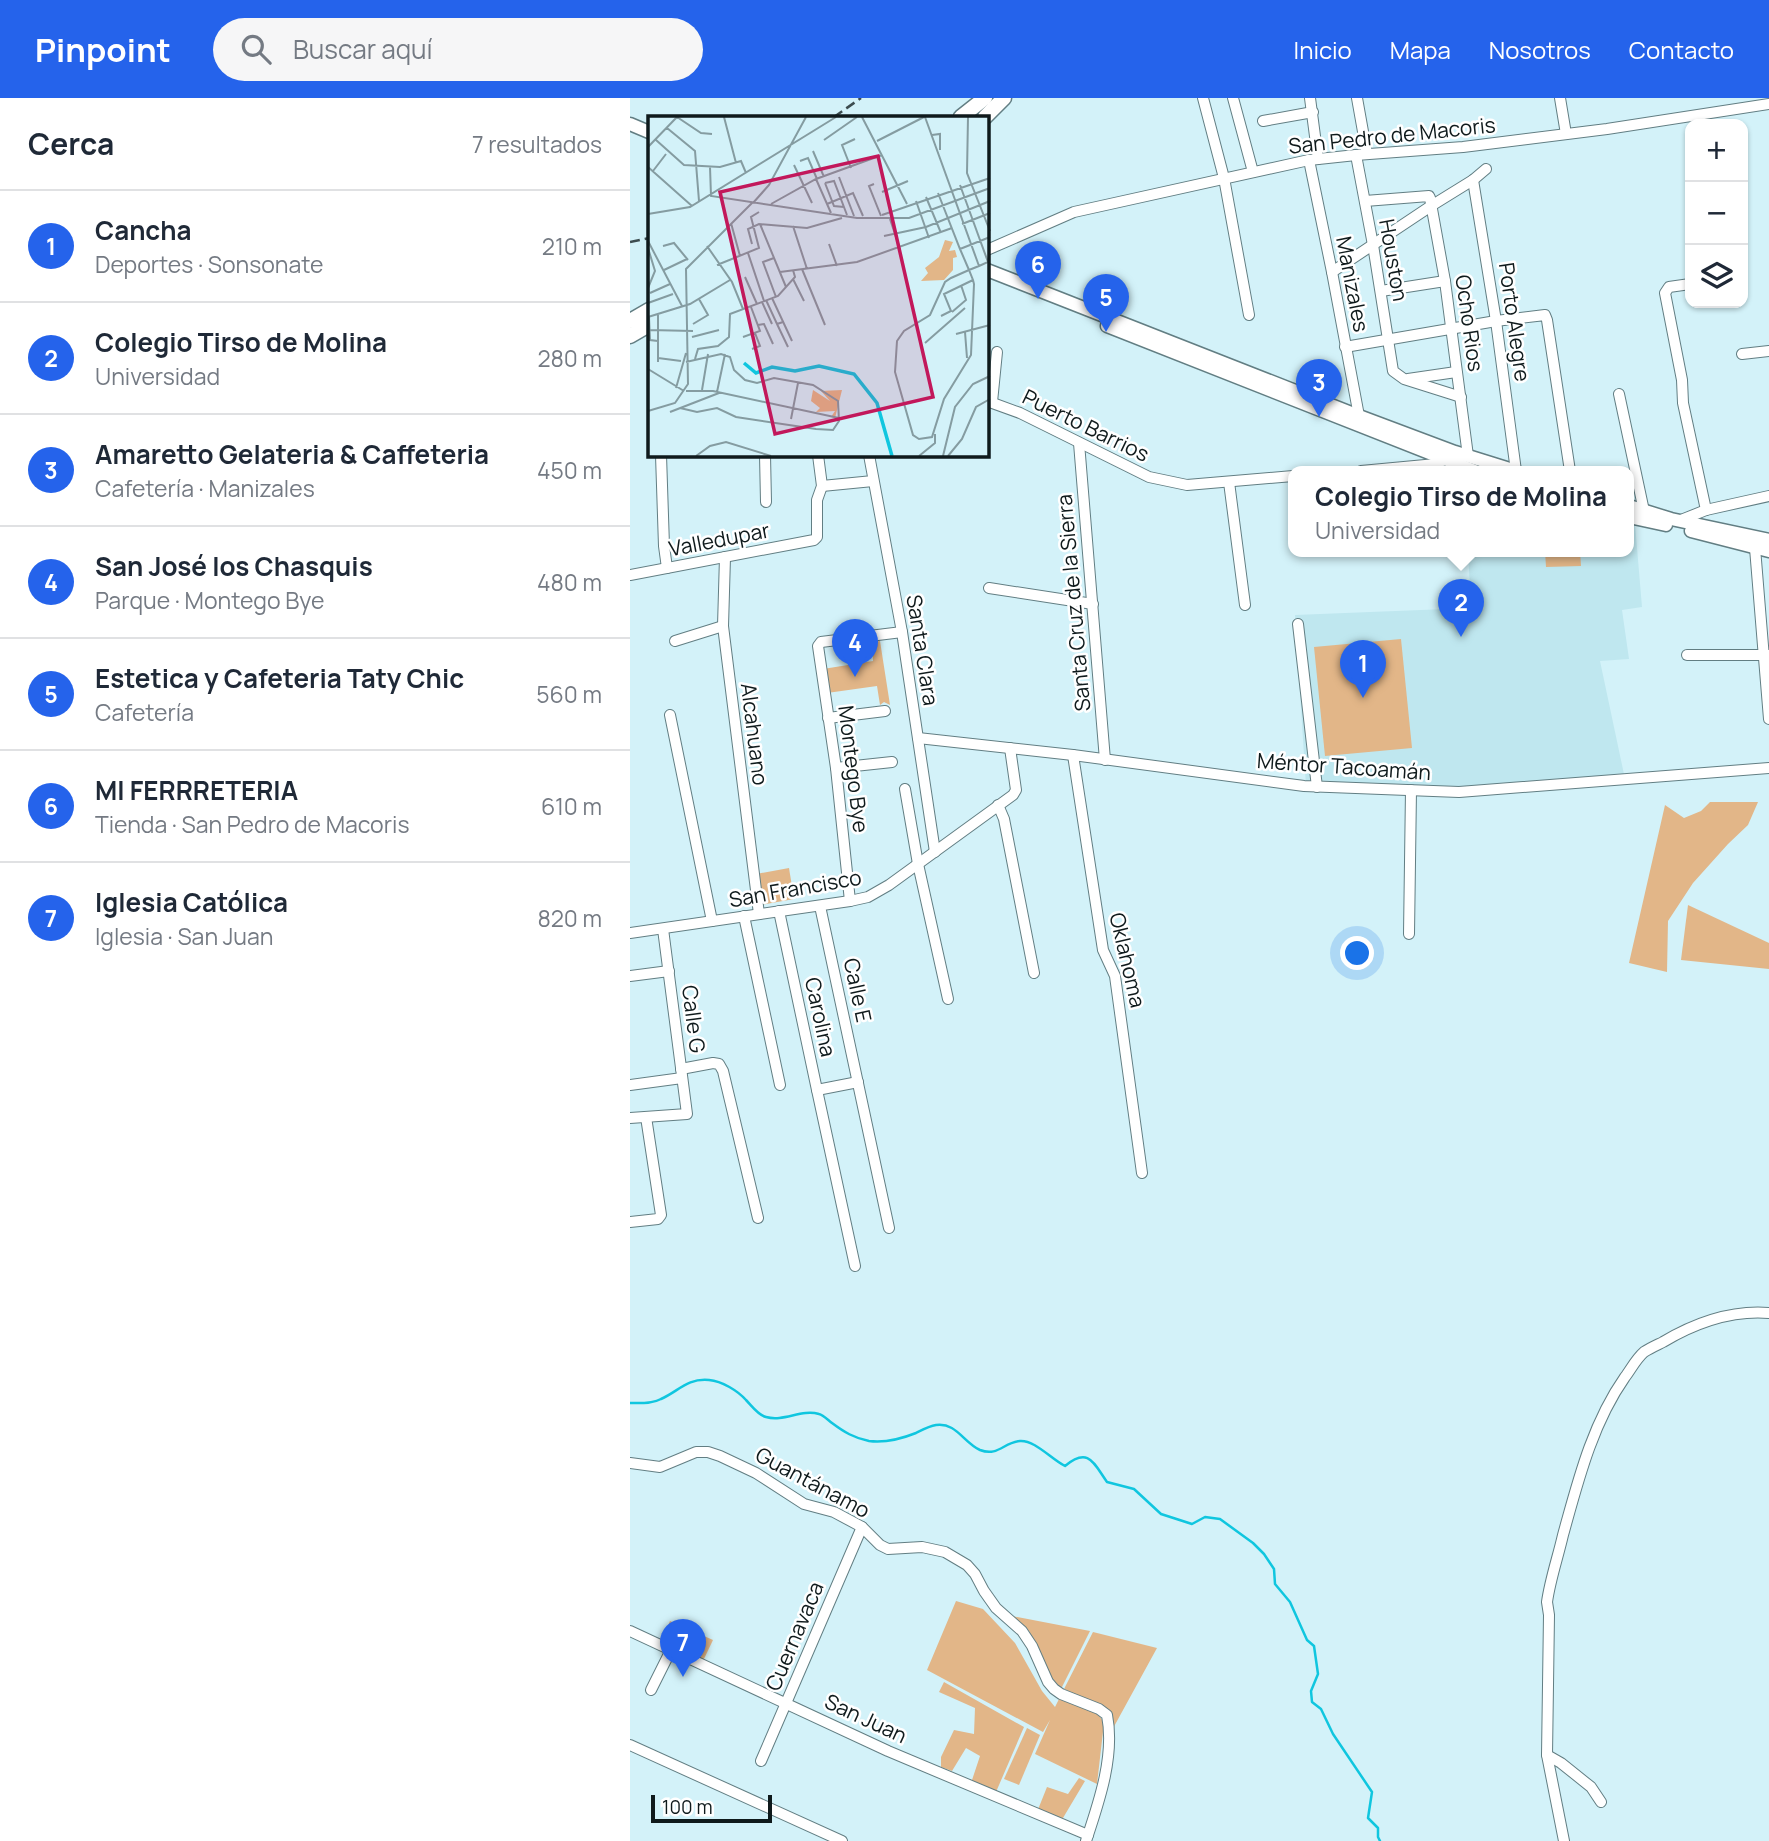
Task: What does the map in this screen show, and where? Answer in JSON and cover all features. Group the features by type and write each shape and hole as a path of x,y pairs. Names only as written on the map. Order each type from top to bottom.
{"main road":[{"path":"962,116 985,98"},
{"path":"986,116 1004,98"},
{"path":"630,337 648,327"}],"street":[{"path":"1203,98 1224,178 1249,316"},
{"path":"1233,98 1253,172"},
{"name":"Manizales","path":"1310,98 1314,160 1359,416"},
{"name":"Houston","path":"1357,98 1365,201 1393,371 1404,379"},
{"path":"1560,98 1566,134"},
{"name":"San Pedro de Macoris","path":"989,249 1074,212 1314,160 1463,147 1769,104"},
{"path":"1263,121 1313,112"},
{"path":"630,124 648,132"},
{"path":"630,133 648,141"},
{"path":"1332,272 1373,245 1430,201 1474,180 1486,169"},
{"name":"Porto Alegre","path":"1474,180 1515,466"},
{"path":"1365,201 1430,201"},
{"name":"Ocho Rios","path":"1430,201 1445,281 1468,456"},
{"path":"989,271 1359,416 1451,456 1467,466"},
{"path":"989,280 1451,456 1468,456 1500,466"},
{"path":"1381,291 1445,281"},
{"path":"1685,285 1668,287 1665,293 1682,380 1683,403 1706,510"},
{"path":"1345,347 1496,321 1545,316 1569,466"},
{"path":"1742,354 1769,351"},
{"path":"990,402 998,352"},
{"path":"1404,379 1456,372"},
{"path":"1404,379 1461,397"},
{"path":"1619,394 1644,511"},
{"name":"Puerto Barrios","path":"990,402 1020,412 1149,477 1187,485 1288,476"},
{"name":"Santa Cruz de la Sierra","path":"1079,443 1105,760"},
{"path":"1415,466 1436,464 1451,456"},
{"path":"661,457 667,568"},
{"path":"765,457 766,502"},
{"path":"818,457 822,486 873,481"},
{"name":"Santa Clara","path":"869,457 902,632 935,852"},
{"path":"1229,482 1245,605"},
{"name":"Valledupar","path":"630,575 814,540 817,537 817,500 822,486"},
{"path":"1681,520 1706,510 1769,496"},
{"path":"1634,508 1671,519 1769,540"},
{"path":"1634,518 1769,551"},
{"path":"1755,548 1766,655 1769,719"},
{"name":"Alcahuano","path":"725,557 723,626 759,914"},
{"path":"989,588 1093,604"},
{"path":"1298,624 1317,787"},
{"path":"675,641 723,626"},
{"name":"Montego Bye","path":"850,901 836,768 818,646 821,642 902,632"},
{"path":"1686,655 1766,655"},
{"path":"828,718 885,711"},
{"path":"670,715 712,922"},
{"name":"Méntor Tacoamán","path":"918,738 1317,787 1460,792 1769,768"},
{"name":"San Francisco","path":"630,933 868,897 935,852 1016,790 1010,748"},
{"name":"Oklahoma","path":"1073,755 1102,950 1115,976 1142,1173"},
{"path":"836,768 892,762"},
{"path":"905,789 918,864 948,999"},
{"path":"1409,934 1411,790"},
{"path":"998,806 1004,819 1034,973"},
{"name":"Calle E","path":"820,906 889,1228"},
{"name":"Carolina","path":"779,911 817,1090 858,1082"},
{"path":"744,916 780,1085"},
{"name":"Calle G","path":"646,1117 687,1114 663,929"},
{"path":"630,976 669,971"},
{"path":"630,1085 713,1063 719,1064 723,1071 758,1219"},
{"path":"817,1090 855,1266"},
{"path":"630,1118 646,1117 661,1215 659,1219 630,1223"},
{"path":"1564,1841 1547,1755 1547,1602 1581,1471 1613,1394 1645,1352 1674,1335 1710,1320 1752,1311 1769,1313"},
{"name":"Guantánamo","path":"630,1463 660,1467 696,1452 708,1452 755,1473 804,1504 834,1512 862,1527 880,1545 888,1549 922,1547 945,1552 967,1565 996,1608 1022,1631 1054,1689 1105,1712 1108,1723 1108,1757 1099,1803 1087,1838"},
{"name":"Cuernavaca","path":"761,1762 862,1527"},
{"name":"San Juan","path":"630,1631 888,1751 1087,1838"},
{"path":"651,1690 671,1650"},
{"path":"630,1745 842,1841"},
{"path":"1547,1755 1591,1787 1601,1802"}],"shaded area":[{"path":"1635,524 1642,607 1622,610 1629,659 1600,661 1625,779 1459,792 1306,786 1295,615 1471,608 1468,557 1634,557"},
{"path":"1545,557 1580,557 1581,566 1546,567"},
{"path":"1401,639 1412,748 1325,756 1314,647"},
{"path":"880,641 890,705 884,702 880,705 877,686 827,693 823,669 873,661 872,642"},
{"path":"1710,802 1758,802 1748,825 1693,883 1668,921 1667,972 1629,963 1665,805 1684,818 1701,811"},
{"path":"789,868 794,899 761,905 756,874"},
{"path":"1688,905 1769,943 1769,969 1681,960"},
{"path":"956,1601 983,1609 1015,1643 1042,1691 1055,1707 1060,1697 1095,1709 1104,1723 1097,1784 1035,1754 1050,1720 1043,1732 927,1670"},
{"path":"1012,1616 1090,1631 1061,1689 1052,1678 1029,1631"},
{"path":"670,1621 713,1640 703,1661 661,1642"},
{"path":"1093,1632 1157,1648 1111,1732 1109,1711 1064,1689"},
{"path":"944,1682 1024,1727 996,1792 971,1783 980,1756 966,1748 952,1771 941,1767 941,1757 954,1730 974,1734 975,1708 939,1692"},
{"path":"1027,1728 1040,1735 1019,1785 1004,1779"},
{"path":"1079,1778 1085,1781 1060,1823 1037,1812 1047,1787 1068,1794"}],"waterway":[{"path":"630,1403 654,1402 689,1383 709,1380 734,1390 763,1416 779,1418 806,1413 819,1414 849,1434 869,1441 893,1440 931,1426 943,1425 954,1430 974,1447 986,1452 1020,1441 1037,1447 1065,1466 1073,1460 1085,1458 1094,1464 1107,1482 1134,1489 1161,1514 1192,1524 1205,1517 1220,1519 1264,1554 1274,1569 1275,1584 1290,1602 1307,1640 1314,1646 1318,1674 1311,1691 1312,1702 1321,1709 1333,1734 1372,1792 1368,1818 1378,1828 1380,1841"}],"tunnel":[{"path":"974,116 994,101"}],"railway":[{"path":"835,116 861,98"},
{"path":"630,242 648,238"}],"place":[{"name":"MI FERRRETERIA","path":"1038,299"},
{"name":"Estetica y Cafeteria Taty Chic","path":"1106,332"},
{"name":"Amaretto Gelateria & Caffeteria","path":"1319,417"},
{"name":"Colegio Tirso de Molina","path":"1461,637"},
{"name":"San José los Chasquis","path":"855,677"},
{"name":"Cancha","path":"1363,698"},
{"name":"Iglesia Católica","path":"683,1677"}]}
